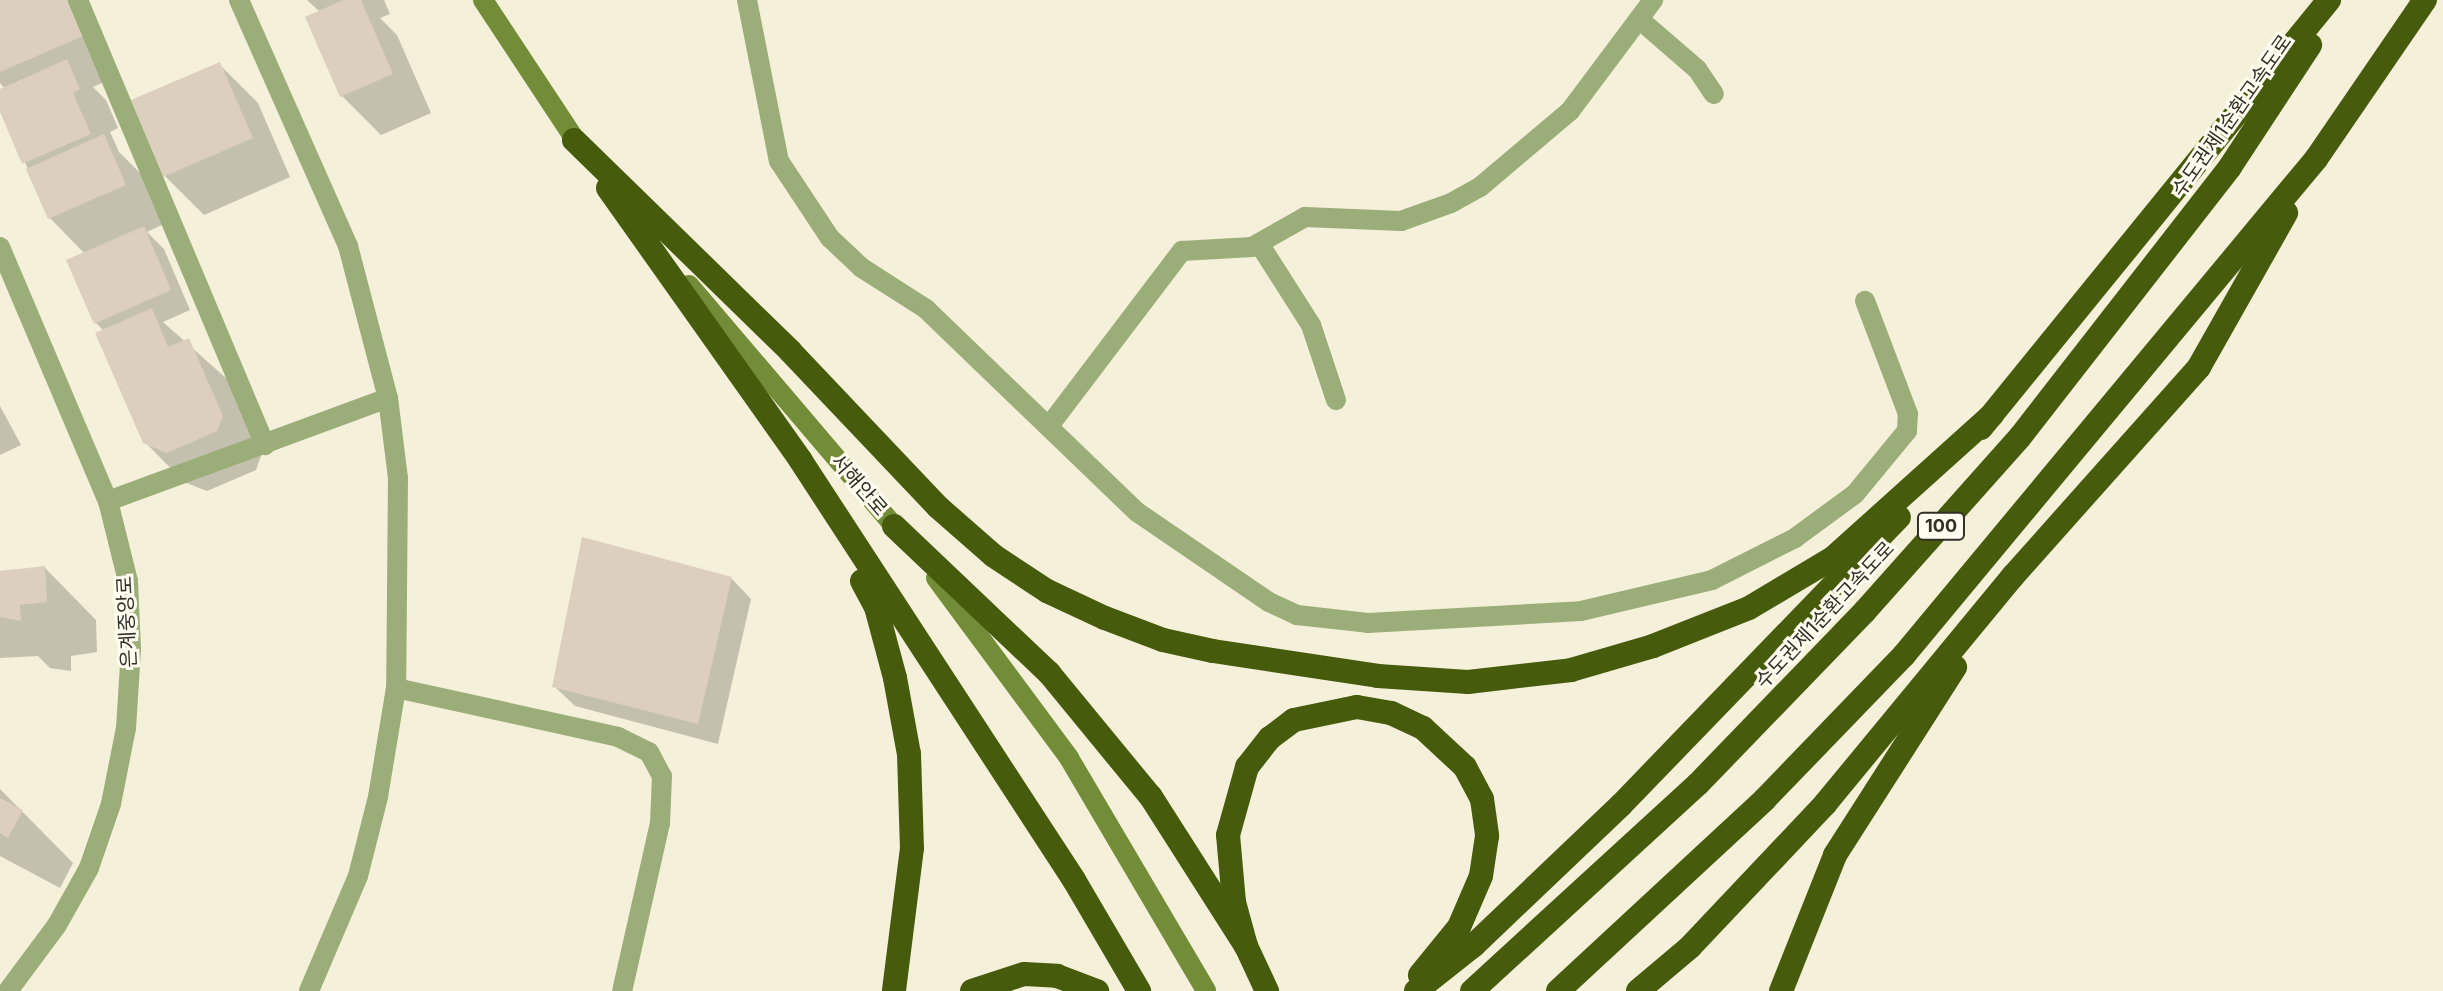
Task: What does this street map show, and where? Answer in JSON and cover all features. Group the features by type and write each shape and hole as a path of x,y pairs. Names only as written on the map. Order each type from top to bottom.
{"highway":[{"path":"1416,991 1474,945 1698,730 1992,415 2329,0"},
{"name":"수도권제1순환고속도로","path":"1472,991 1698,784 1865,611 2020,437 2230,167 2339,0"},
{"name":"100","path":"1558,991 1765,799 1904,655 2316,159 2425,0"},
{"path":"574,140 790,351 938,507 994,556 1047,591 1105,618 1163,640 1213,651 1378,676 1468,682 1571,670 1653,646 1749,608 1833,558 1992,415"},
{"path":"574,140 801,461 1074,880 1139,991"},
{"path":"1638,991 1690,947 1825,804 2013,576 2199,367 2316,159"},
{"path":"801,461 876,607 909,754 912,848 894,991"},
{"path":"894,526 1049,673 1151,797 1246,946 1267,991"},
{"path":"1781,991 1835,855 2013,576"},
{"path":"1246,946 1234,902 1228,835 1247,767 1270,738 1294,720 1342,708 1391,713 1423,728 1465,767 1482,799 1487,836 1481,876 1459,927 1404,991"},
{"path":"972,991 1024,974 1057,976 1097,991"}],"main road":[{"name":"서해안로","path":"483,0 574,140 742,350 894,526 992,648 1069,758 1206,991"}],"street":[{"path":"78,0 265,445"},
{"path":"239,0 348,246 388,398 398,478 396,688 358,876 309,991"},
{"path":"747,0 773,142 785,174 811,215 846,255 926,309 1137,512 1283,610 1368,623 1581,611 1712,580 1754,559 1834,512 1888,459 1907,431 1908,414 1865,301"},
{"path":"1049,426 1175,256 1199,247 1260,245 1305,217 1401,221 1480,187 1570,111 1653,0"},
{"path":"1639,19 1697,69 1714,94"},
{"path":"1260,245 1311,325 1336,400"},
{"name":"은계중앙로","path":"0,247 108,501 128,581 131,649 126,728 111,804 89,868 57,925 8,991"},
{"path":"108,501 388,398"},
{"path":"396,688 618,737 649,752 662,776 660,823 622,991"}],"building":[{"path":"0,0 67,0 83,36 0,72"},
{"path":"343,0 361,0 393,74 340,97 305,17"},
{"path":"67,59 80,89 73,93 91,134 22,164 0,112 0,89"},
{"path":"220,62 253,138 163,177 131,100"},
{"path":"104,134 126,185 48,219 26,169"},
{"path":"144,226 171,290 94,324 66,260"},
{"path":"152,308 168,347 189,338 223,416 217,431 167,453 143,443 95,333"},
{"path":"582,537 732,577 698,724 552,687"},
{"path":"45,566 47,602 20,605 21,621 0,617 0,571"},
{"path":"0,798 23,810 8,838 0,833"}]}
